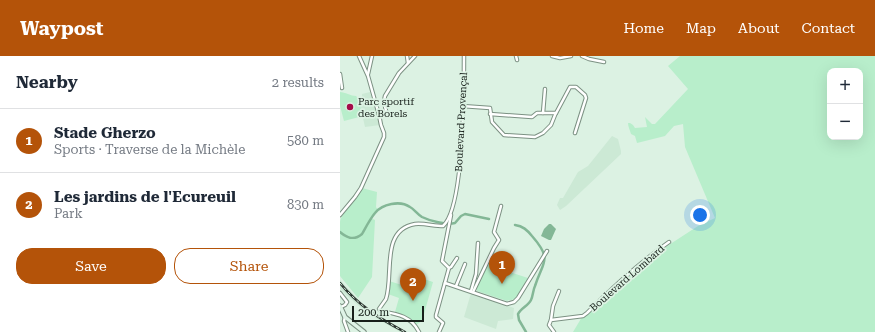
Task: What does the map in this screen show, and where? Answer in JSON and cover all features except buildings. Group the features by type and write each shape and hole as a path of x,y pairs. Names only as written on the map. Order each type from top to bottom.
{"main road":[{"path":"340,307 346,317 364,332"}],"street":[{"path":"340,215 356,197 384,137 368,76 359,56"},
{"path":"368,76 372,56"},
{"path":"407,56 408,63"},
{"path":"379,115 385,113 384,98 399,73 415,56"},
{"name":"Boulevard Provençal","path":"419,332 408,318 381,311 379,309 386,300 390,256 397,235 404,227 416,224 441,226 445,225 449,220 459,172 464,56"},
{"path":"552,56 560,58 571,56"},
{"path":"582,56 604,62"},
{"path":"340,74 342,88"},
{"path":"462,106 490,108 492,122 504,135 535,137 551,126 570,87 576,86 586,98 575,133"},
{"path":"543,113 545,90"},
{"path":"490,114 532,117 537,113 556,113"},
{"path":"472,292 494,248 500,240 494,232 501,206"},
{"path":"449,220 450,225 442,261 449,268"},
{"name":"Boulevard Lombard","path":"551,320 583,316 628,275 669,242"},
{"path":"472,292 476,274 478,243"},
{"path":"445,283 506,304 514,302 547,251"},
{"path":"439,332 443,323 436,317 436,315 449,268 457,258"},
{"path":"456,286 465,264"},
{"path":"554,332 549,325 553,306 560,291"},
{"path":"340,293 347,302 346,305 340,307"},
{"path":"346,317 344,320 348,332"}],"shaded area":[{"path":"680,56 875,56 875,332 573,332 582,317 658,252 698,226 715,218 685,147 683,124 674,126 665,136 637,143 635,136 631,134 628,123 633,125 635,128 647,127 645,117 652,124 655,124 688,89 668,66"},
{"name":"Parc sportif des Borels","path":"340,92 356,96 358,98 363,116 344,121 340,106"},
{"path":"370,92 380,125 365,127 359,100 362,97 362,94"},
{"path":"612,136 618,139 621,154 560,210 557,205 560,198 563,198 578,172 588,166"},
{"path":"362,188 377,192 376,207 378,210 371,218 375,220 372,277 358,298 340,276 340,222 343,214"},
{"path":"549,224 556,229 551,240 541,236 544,229"},
{"path":"488,265 528,278 516,298 507,301 477,291 477,287"},
{"path":"406,273 433,282 422,321 416,325 407,316 395,312 399,298 388,294 389,281 402,285"},
{"path":"340,280 363,305 388,322 407,332 400,332 367,313 344,293 340,288"},
{"path":"471,293 514,308 513,319 498,321 496,329 464,317"}],"waterway":[{"path":"340,232 351,238 359,236 362,234 371,218 378,210 387,205 396,203 410,207 420,216 443,223 455,223 465,214 489,219"},
{"path":"515,225 523,227 528,232 538,244 544,256 543,266 531,300 518,314 519,320 526,332"}],"railway":[{"path":"340,283 362,305 405,332"}],"place":[{"name":"Parc sportif des Borels","path":"350,107"},
{"name":"Stade Gherzo","path":"502,284"},
{"name":"Les jardins de l'Ecureuil","path":"413,301"}]}
